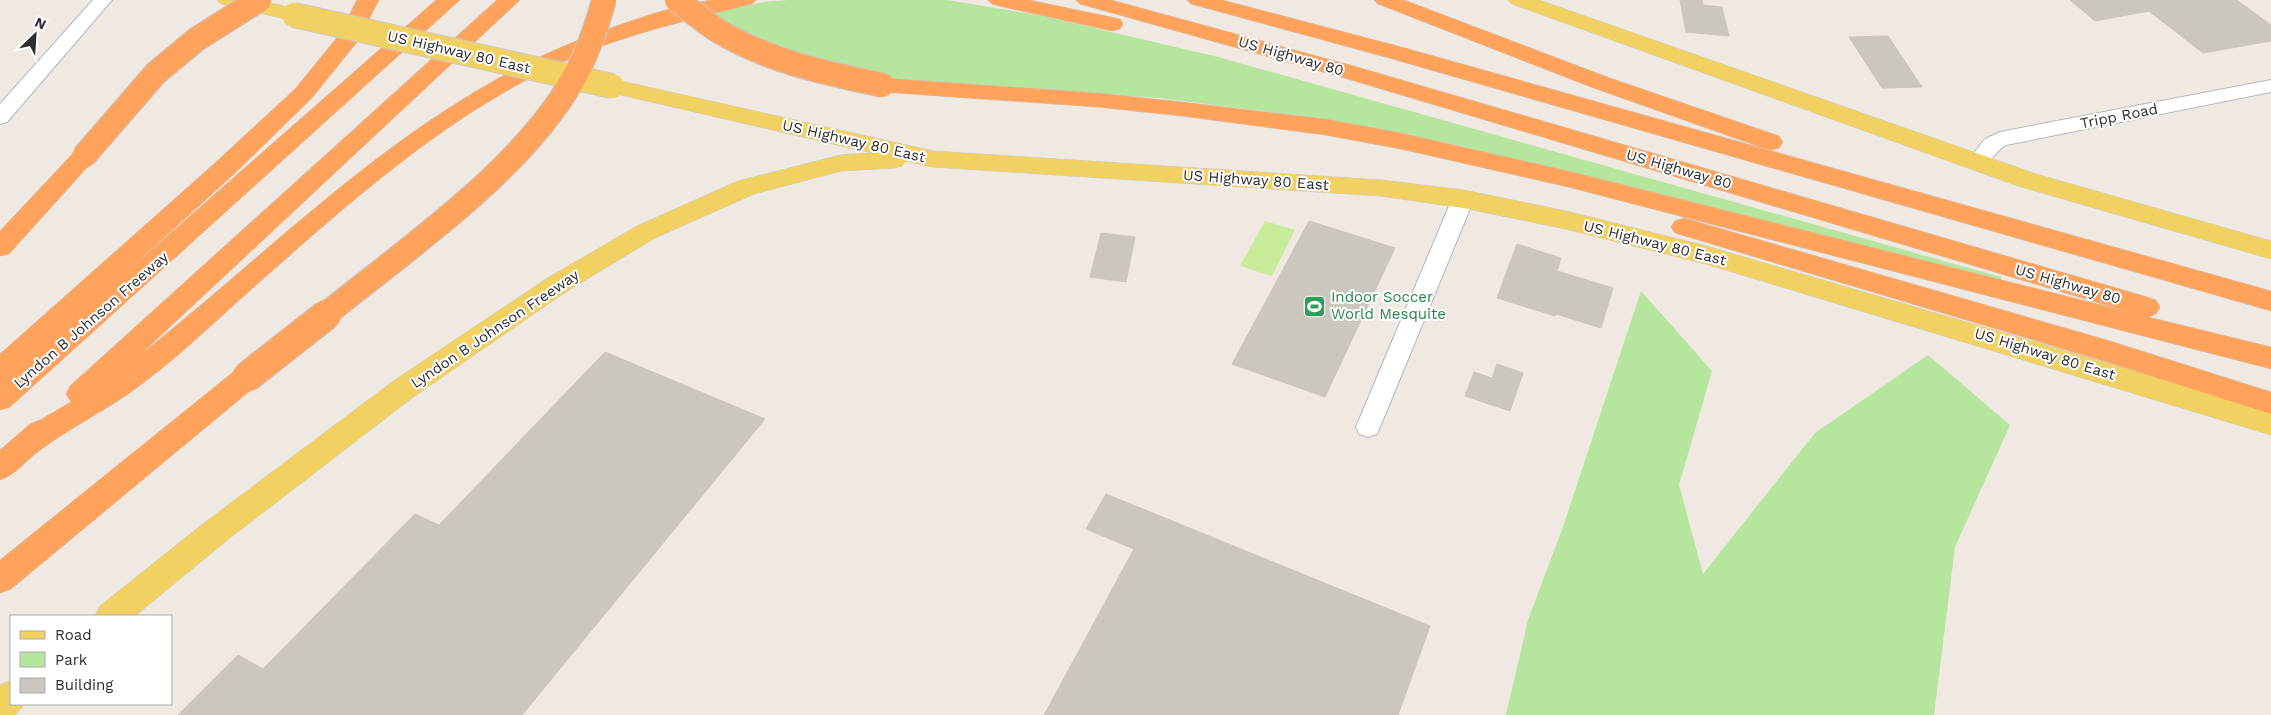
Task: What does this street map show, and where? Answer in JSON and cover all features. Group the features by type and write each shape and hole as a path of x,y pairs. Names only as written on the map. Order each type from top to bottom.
{"highway":[{"path":"0,247 156,74 197,39 259,0"},
{"path":"0,374 9,362 217,176 304,93 349,37 368,0"},
{"name":"Lyndon B Johnson Freeway","path":"0,399 449,0"},
{"path":"0,468 508,0"},
{"path":"0,579 462,204 533,134 554,108 586,58 601,16 604,0"},
{"path":"677,0 718,30 767,54 825,73 882,84 1097,100 1361,133 1490,160 2271,358"},
{"path":"26,444 135,374 371,175 425,134 472,103 514,78 588,44 652,22 745,0"},
{"path":"999,0 1286,64 1349,72"},
{"name":"US Highway 80","path":"1087,0 1349,72 2271,343"},
{"name":"US Highway 80","path":"1198,0 1397,53 2271,301"},
{"path":"1246,0 1397,53"},
{"path":"1386,0 1600,82 1814,157 1993,214 2070,245"},
{"path":"1284,123 1323,134 1456,163 1543,186 2110,352 2271,403"}],"main road":[{"name":"US Highway 80 East","path":"228,0 933,159 1381,188 1463,199 1566,220 1706,255 2271,423"},
{"path":"1519,0 2091,200 2271,250"},
{"name":"Lyndon B Johnson Freeway","path":"112,615 215,532 402,390 555,286 646,232 747,188 841,163 933,159"},
{"path":"0,706 10,698"}],"street":[{"path":"0,117 42,66 103,0"},
{"name":"Tripp Road","path":"1978,162 1992,144 2000,139 2271,86"},
{"path":"1368,427 1463,199"}],"green space":[{"path":"788,0 947,0 1043,16 1218,57 2001,277 2001,281 1462,146 1356,125 1159,98 895,80 771,48 710,14 764,2"},
{"path":"1265,221 1295,230 1272,276 1240,266"},
{"path":"1641,291 1712,371 1679,485 1703,574 1815,433 1928,355 2010,425 1955,547 1934,715 1506,715 1528,620 1563,527"}],"building":[{"path":"1680,0 1702,0 1703,5 1722,7 1729,36 1686,32"},
{"path":"2070,0 2237,0 2271,25 2271,41 2203,53 2149,11 2095,21"},
{"path":"1888,36 1922,87 1882,88 1849,37"},
{"name":"Indoor Soccer World Mesquite","path":"1309,221 1395,248 1325,397 1232,364"},
{"path":"1101,233 1135,237 1126,282 1090,277"},
{"path":"1517,244 1561,258 1557,271 1613,288 1601,328 1497,298"},
{"path":"605,352 765,419 522,715 178,715 238,655 263,669 415,514 439,525"},
{"path":"1497,364 1523,373 1510,411 1465,396 1474,372 1492,378"},
{"path":"1106,494 1430,626 1398,715 1044,715 1134,549 1086,529"}],"place":[{"name":"Indoor Soccer World Mesquite","path":"1315,306"}]}
